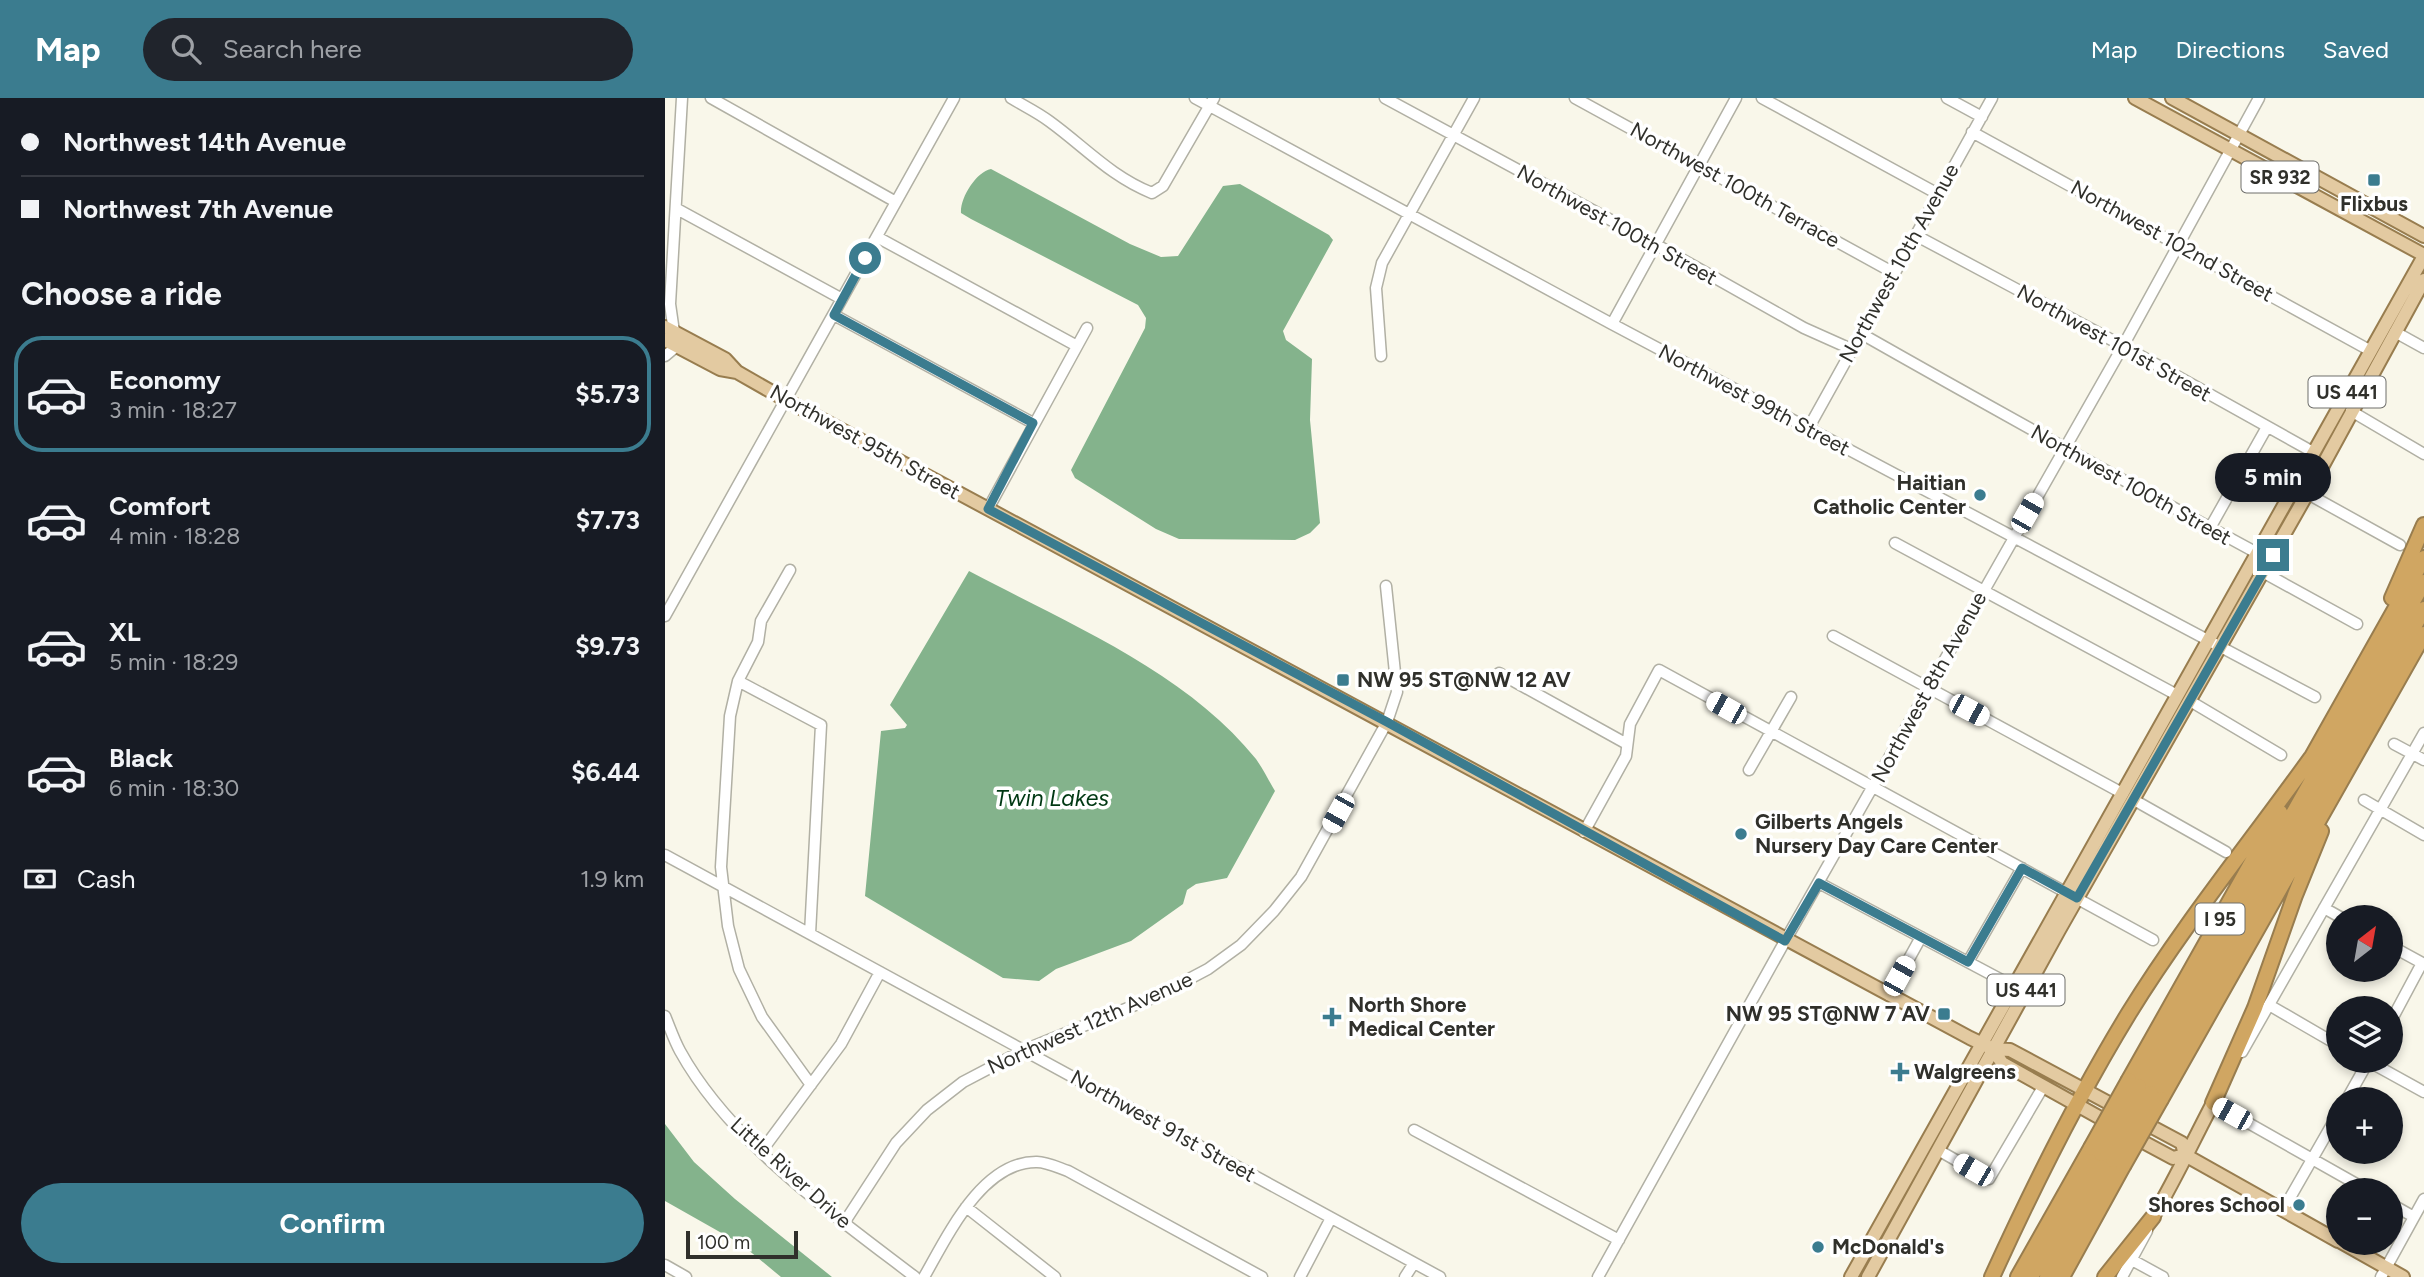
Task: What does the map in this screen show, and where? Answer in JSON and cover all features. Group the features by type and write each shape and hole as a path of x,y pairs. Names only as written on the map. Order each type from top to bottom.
{"highway":[{"path":"2357,676 2424,525"},
{"name":"I 95","path":"2018,1277 2107,1157 2145,1089 2311,758 2424,558"},
{"path":"2145,1089 2424,582"},
{"path":"2145,1089 2424,610"},
{"name":"I 95","path":"2062,1277 2107,1157 2145,1089 2343,778 2424,634"},
{"path":"2390,694 2424,647"},
{"path":"1992,1277 2037,1178 2084,1090 2152,978 2311,758"},
{"path":"2213,1103 2255,1008 2295,895 2343,778"},
{"path":"2031,1277 2107,1157"},
{"path":"2047,1277 2107,1157"},
{"path":"2105,1277 2153,1217"}],"main road":[{"name":"SR 932","path":"2135,98 2424,256"},
{"name":"SR 932","path":"2172,98 2424,236"},
{"name":"US 441","path":"1851,1277 1910,1172 1987,1047 2072,895 2122,793 2424,256"},
{"name":"US 441","path":"1868,1277 1938,1150 2013,986 2108,845 2308,494 2424,279"},
{"name":"Northwest 95th Street","path":"670,336 720,369 737,372 1387,722 1785,941 1987,1047 2002,1063 2173,1158 2185,1155 2326,1235"},
{"path":"2351,411 2350,398 2369,365 2371,351"},
{"path":"2292,520 2293,504 2314,466 2313,452"},
{"path":"2108,845 2107,832 2124,804 2122,793"},
{"name":"Northwest 95th Street","path":"1987,1047 2010,1050 2182,1143 2185,1155"},
{"path":"2153,1217 2213,1103"},
{"path":"1891,1234 1888,1221 1909,1182 1910,1172"},
{"name":"Northwest 95th Street","path":"2358,1255 2384,1272 2403,1277"},
{"path":"1860,1277 1863,1270 1862,1258"}],"street":[{"path":"665,356 670,336 667,307 677,209 682,98"},
{"path":"711,98 896,202"},
{"path":"1011,98 1049,121 1101,165 1133,186 1152,193 1163,186 1212,102"},
{"name":"Northwest 99th Street","path":"1195,98 1212,102 1612,324 2315,697"},
{"name":"Northwest 100th Street","path":"1385,98 1804,328 1851,349"},
{"path":"1381,356 1377,280 1382,263 1473,98"},
{"name":"Northwest 100th Terrace","path":"1575,98 1894,273"},
{"path":"1612,324 1736,98"},
{"path":"1762,98 1938,194"},
{"path":"1947,98 1982,117"},
{"name":"Northwest 10th Avenue","path":"1808,429 1992,98"},
{"name":"Northwest 8th Avenue","path":"1598,1277 1785,941 2123,346 2259,98"},
{"path":"665,616 669,600 786,400 952,99"},
{"name":"Northwest 102nd Street","path":"1972,132 2371,351"},
{"path":"677,209 842,299"},
{"name":"Northwest 101st Street","path":"1915,235 2123,346 2313,452"},
{"path":"877,237 1077,346"},
{"path":"834,315 1033,423"},
{"path":"988,509 1087,328"},
{"path":"2395,332 2424,348"},
{"name":"Northwest 100th Street","path":"1860,333 2064,449 2257,553"},
{"path":"2351,411 2424,454"},
{"path":"2210,528 2267,427"},
{"path":"2308,494 2400,545"},
{"path":"1895,542 2177,695"},
{"name":"Northwest 100th Street","path":"2250,565 2357,624"},
{"path":"790,570 761,621 758,642 738,681 730,716 721,867 728,926 739,968 762,1017 811,1085"},
{"name":"Northwest 12th Avenue","path":"844,1223 896,1143 927,1110 963,1082 1024,1050 1155,998 1208,969 1241,945 1274,911 1301,877 1387,722 1397,692 1386,586"},
{"path":"1833,636 2122,793"},
{"path":"1584,832 1626,756 1630,724 1659,670 2153,940"},
{"path":"1499,673 1627,744"},
{"path":"738,681 821,725 810,934"},
{"path":"1749,770 1791,697"},
{"path":"2190,701 2281,755"},
{"path":"2346,1178 2213,1103 2424,733"},
{"path":"2394,744 2424,760"},
{"path":"2134,800 2226,852"},
{"path":"2364,800 2424,835"},
{"name":"Northwest 91st Street","path":"665,855 1440,1277"},
{"path":"1968,962 2022,868"},
{"path":"1819,883 2013,986"},
{"path":"1889,995 1921,937"},
{"path":"2403,953 2423,964 2403,1000"},
{"path":"761,1152 841,1044 880,972"},
{"path":"2269,1005 2326,1038"},
{"name":"Little River Drive","path":"665,1016 680,1051 715,1103 761,1152 844,1223 915,1277"},
{"path":"2390,1073 2424,1092"},
{"path":"1938,1150 1989,1179 2043,1087"},
{"path":"1414,1130 1619,1240"},
{"path":"2283,1210 2326,1135"},
{"path":"923,1277 966,1207 990,1180 1011,1167 1038,1162 1069,1171 1262,1277"},
{"path":"2384,1272 2424,1199"},
{"path":"966,1207 1055,1277"},
{"path":"2403,1211 2414,1217"},
{"path":"2122,1277 2153,1217"},
{"path":"1300,1277 1331,1218"},
{"path":"2132,1260 2163,1277"},
{"path":"1405,1277 1414,1263"},
{"path":"665,1265 686,1277"}],"water":[{"path":"991,169 1130,244 1161,257 1178,256 1223,186 1240,184 1329,235 1333,240 1283,331 1286,340 1312,359 1310,420 1320,523 1310,533 1295,540 1179,539 1156,529 1075,478 1071,470 1145,328 1146,318 1138,305 961,213 963,200 970,186 980,175"},
{"name":"Twin Lakes","path":"969,571 1123,652 1196,700 1228,728 1256,759 1275,791 1227,878 1196,884 1187,890 1183,904 1131,941 1056,969 1039,981 1003,978 865,896 881,731 905,728 907,725 890,705"},
{"path":"665,1124 694,1162 735,1199 832,1277 781,1277 741,1244 665,1201"}],"place":[{"name":"Flixbus","path":"2374,180"},
{"name":"Haitian Catholic Center","path":"1980,495"},
{"name":"NW 95 ST@NW 12 AV","path":"1343,680"},
{"name":"Gilberts Angels Nursery Day Care Center","path":"1741,834"},
{"name":"NW 95 ST@NW 7 AV","path":"1944,1014"},
{"name":"North Shore Medical Center","path":"1332,1017"},
{"name":"Walgreens","path":"1900,1072"},
{"name":"Shores School","path":"2299,1205"},
{"name":"McDonald's","path":"1818,1247"}],"route":[{"path":"865,258 834,315 1033,423 988,509 1387,722 1785,941 1819,883 1968,962 2022,868 2077,898 2273,555"}]}
